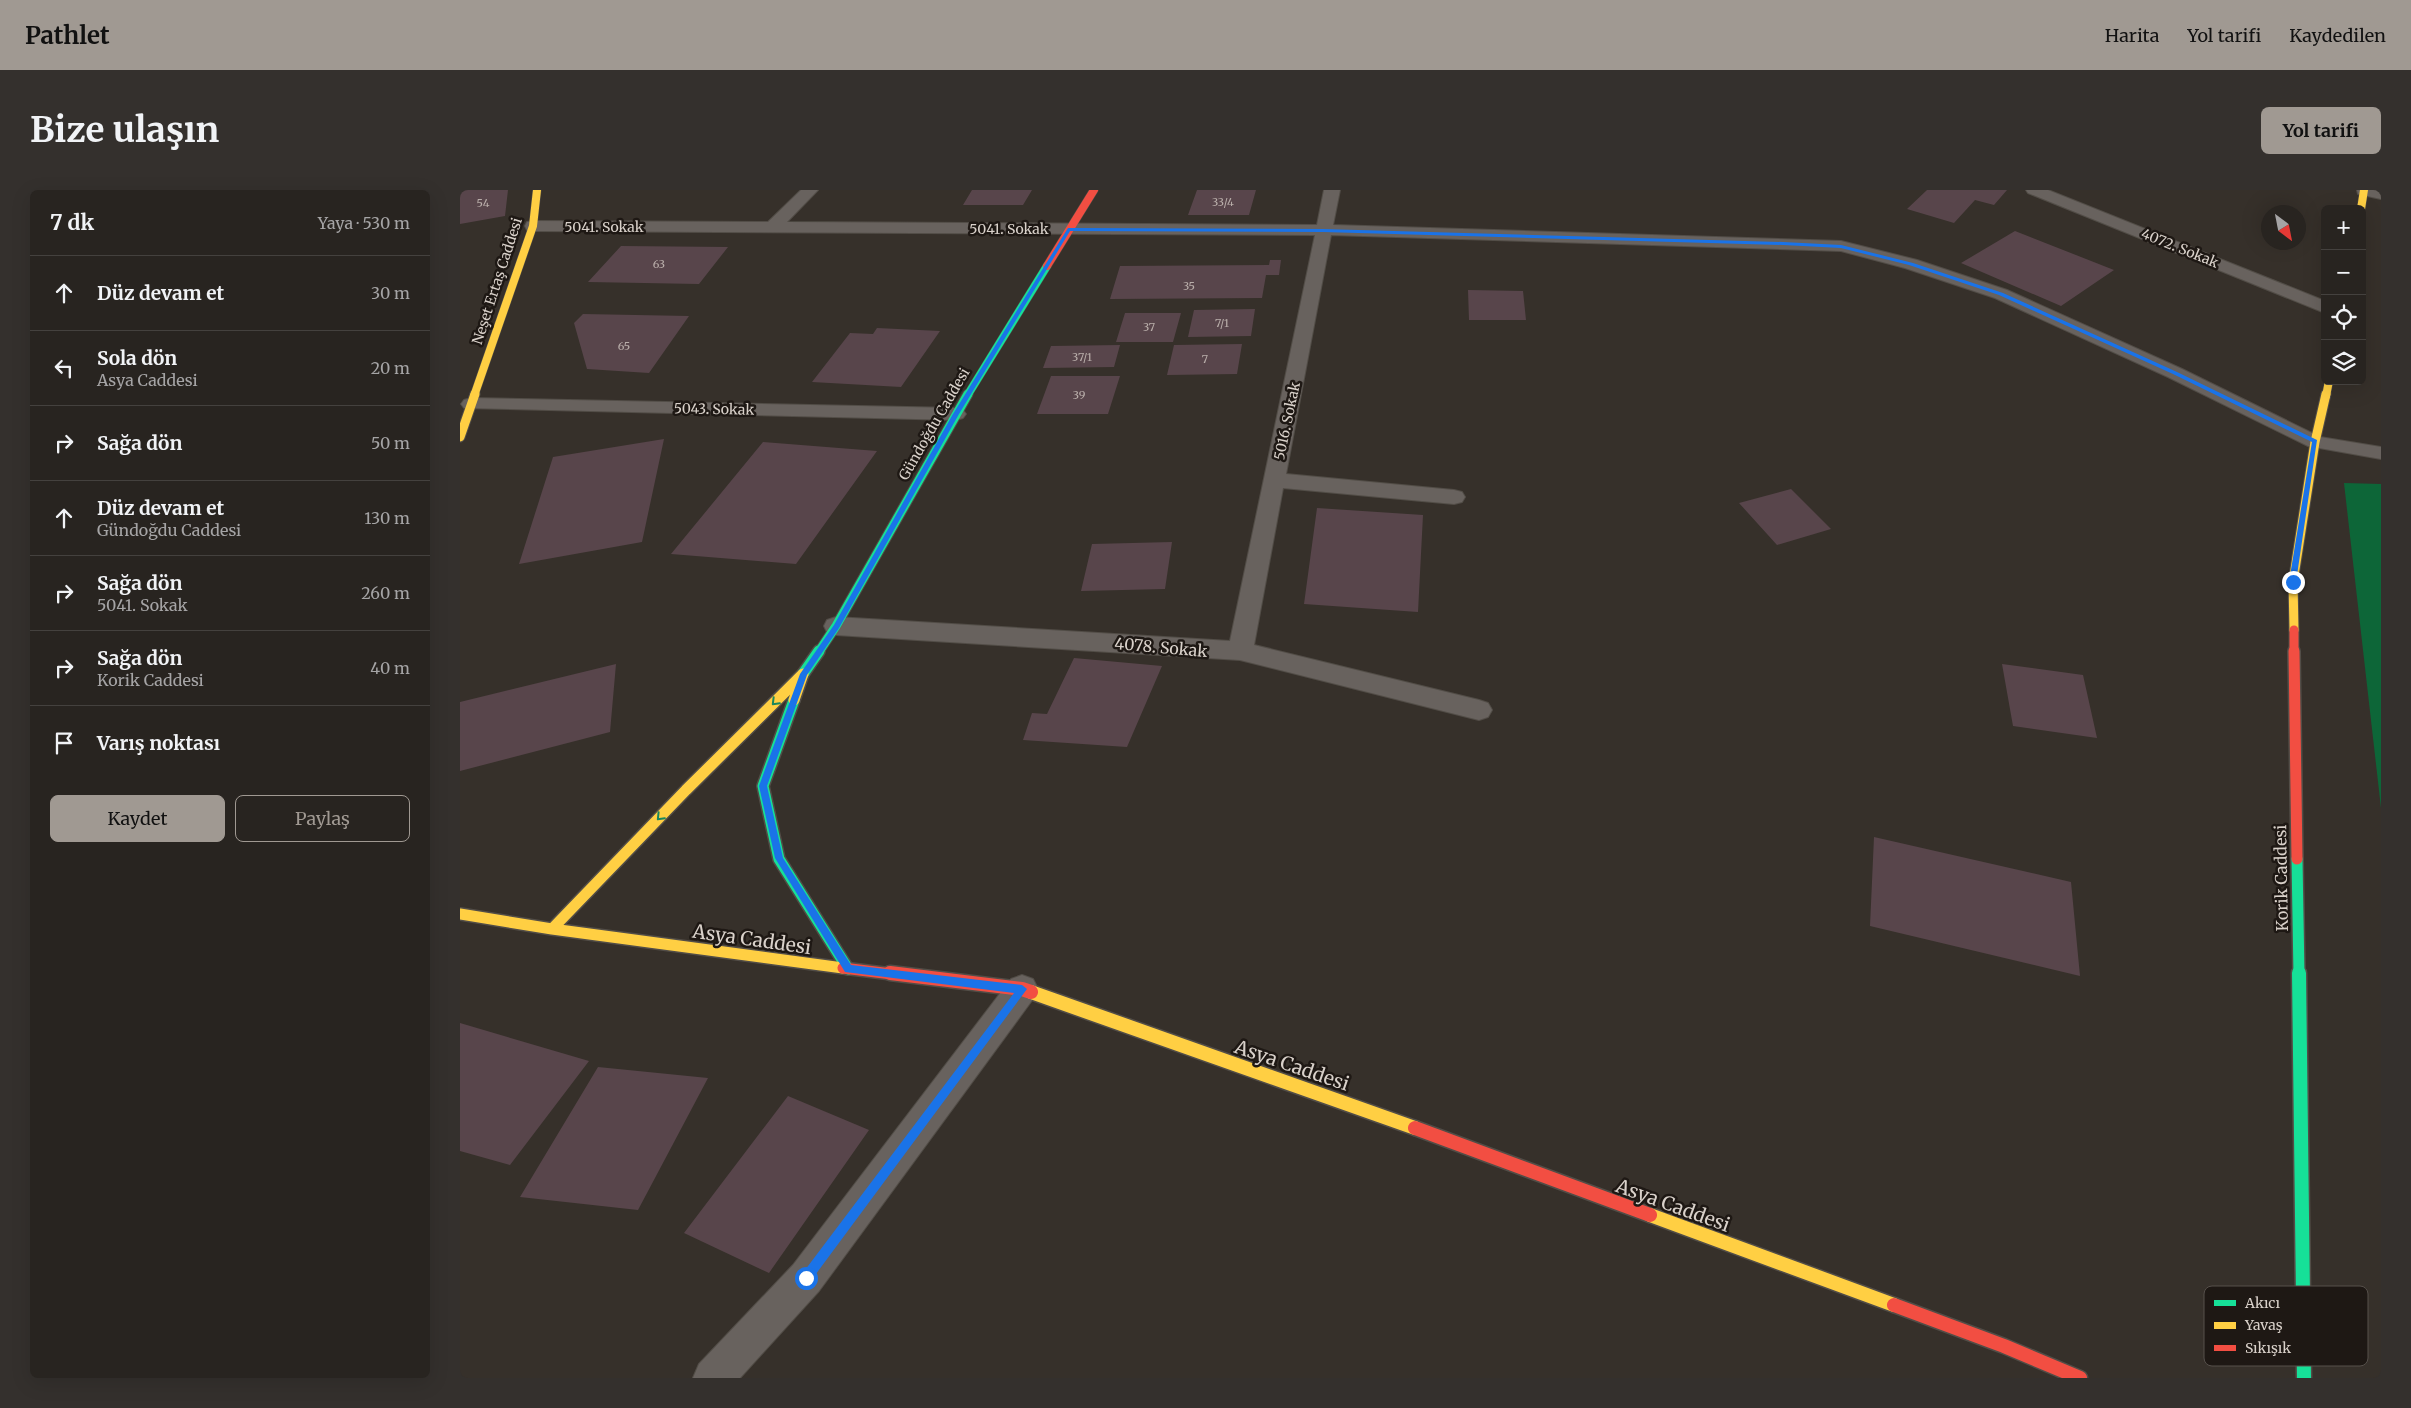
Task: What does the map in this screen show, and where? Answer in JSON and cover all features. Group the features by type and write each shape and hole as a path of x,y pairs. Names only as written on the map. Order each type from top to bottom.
{"street":[{"name":"Neşet Ertaş Caddesi","path":"460,437 533,226 537,190"},
{"path":"772,228 810,190"},
{"name":"Gündoğdu Caddesi","path":"803,674 836,626 956,414 1094,190"},
{"name":"5016. Sokak","path":"1240,652 1332,190"},
{"name":"4072. Sokak","path":"2034,190 2321,306"},
{"path":"2362,205 2364,190 2381,194"},
{"name":"5041. Sokak","path":"533,226 1323,230 1841,246 1911,264 2001,294 2175,373 2315,442 2381,453"},
{"name":"Korik Caddesi","path":"2303,1286 2293,582 2315,442 2328,385"},
{"name":"5043. Sokak","path":"472,404 956,414"},
{"path":"1275,480 1454,497"},
{"name":"4078. Sokak","path":"836,626 1240,652 1356,678 1479,710"},
{"path":"552,929 803,674"},
{"path":"803,674 763,786 779,858 848,969"},
{"name":"Asya Caddesi","path":"460,914 552,929 848,969 1022,989 1338,1099 2004,1346 2080,1378"},
{"path":"713,1378 806,1278 1022,989"}],"green space":[{"path":"2344,483 2381,484 2381,808"}],"building":[{"path":"460,190 508,190 505,216 460,224"},
{"path":"972,190 1032,190 1023,205 963,205"},
{"path":"1197,190 1256,190 1249,215 1188,215"},
{"path":"1927,190 2007,190 1994,205 1975,200 1954,223 1907,209"},
{"path":"2015,231 2114,270 2061,306 1961,263"},
{"path":"621,246 728,247 699,284 588,282"},
{"path":"1270,260 1281,260 1279,275 1266,275 1262,298 1110,299 1120,266 1269,265"},
{"path":"1468,290 1523,291 1526,320 1469,320"},
{"path":"1255,309 1251,336 1188,337 1194,310"},
{"path":"1125,313 1181,313 1173,342 1116,342"},
{"path":"583,314 689,316 649,373 587,369 574,323"},
{"path":"877,328 940,331 901,387 812,382 850,333 873,334"},
{"path":"1242,344 1237,374 1167,375 1174,345"},
{"path":"1120,345 1114,367 1043,368 1051,346"},
{"path":"1051,376 1120,376 1108,414 1037,414"},
{"path":"664,439 642,542 519,564 553,457"},
{"path":"763,442 877,451 796,564 671,554"},
{"path":"1791,489 1831,529 1777,545 1739,503"},
{"path":"1317,508 1423,515 1418,612 1304,604"},
{"path":"1172,542 1165,589 1081,591 1092,544"},
{"path":"1074,658 1162,666 1127,747 1023,740 1032,713 1047,714"},
{"path":"616,664 610,732 460,771 460,702"},
{"path":"2002,664 2083,675 2097,738 2013,726"},
{"path":"1874,837 2071,882 2080,976 1870,926"},
{"path":"460,1023 589,1061 510,1165 460,1151"},
{"path":"598,1067 708,1078 638,1210 520,1197"},
{"path":"788,1096 869,1130 769,1273 684,1233"}],"traffic: fast":[{"path":"803,674 836,626 956,414 1047,266"},
{"path":"794,700 763,786 779,859 848,969"},
{"path":"2297,859 2303,1286"},
{"path":"2304,1366 2304,1378"}],"traffic: slow":[{"path":"460,437 533,226 537,190"},
{"path":"2362,205 2364,190"},
{"path":"2294,630 2293,582 2315,442 2328,385"},
{"path":"552,929 686,790 803,674 794,700"},
{"path":"460,914 552,929 843,968"},
{"path":"1031,992 1415,1128"},
{"path":"1650,1215 1894,1305"}],"traffic: jam":[{"path":"1047,266 1094,190"},
{"path":"2294,630 2297,859"},
{"path":"843,968 1022,989 1031,992"},
{"path":"1415,1128 1650,1215"},
{"path":"1894,1305 2004,1346 2080,1378"}],"route":[{"path":"806,1278 1022,989 848,969 779,858 763,786 803,674 836,626 956,414 1068,230 1323,230 1841,246 1911,264 2001,294 2175,373 2315,442 2293,582"}]}
